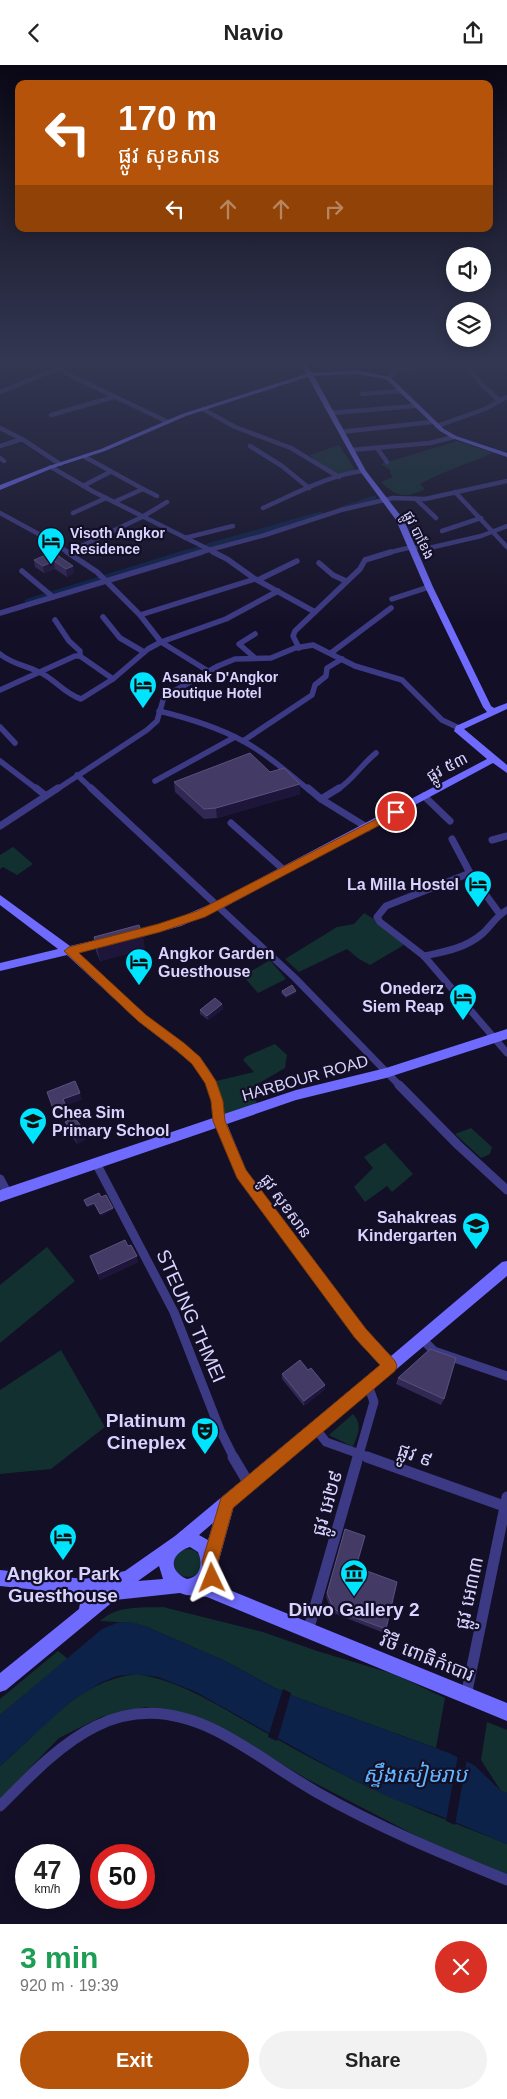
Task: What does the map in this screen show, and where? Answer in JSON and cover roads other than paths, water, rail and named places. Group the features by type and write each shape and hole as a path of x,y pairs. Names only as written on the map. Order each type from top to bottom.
{"street":[{"path":"40,451 60,464"},
{"path":"0,488 60,464 100,451"},
{"path":"258,451 282,466 308,488"},
{"path":"296,451 340,477"},
{"name":"ផ្លូវ បាខែង","path":"351,451 363,471 400,520 429,587 487,707 493,712"},
{"path":"380,451 387,462"},
{"path":"494,451 507,455"},
{"path":"85,457 157,496"},
{"path":"52,467 114,503 206,548 256,579 315,611"},
{"path":"263,508 308,488 353,472 363,471"},
{"path":"83,486 110,472"},
{"path":"0,612 206,548 265,535 341,510 384,499 425,499 507,481"},
{"path":"114,503 143,489"},
{"path":"455,492 493,530 507,547"},
{"path":"73,513 106,498"},
{"path":"416,499 436,518"},
{"path":"68,552 142,517 167,502"},
{"path":"0,513 68,552 105,579 140,615 162,642 208,671"},
{"path":"442,531 481,518"},
{"path":"299,648 294,634 315,611 360,569 365,560 412,547 449,544 481,536 507,525"},
{"path":"185,538 233,526"},
{"path":"140,615 256,579 297,561"},
{"path":"319,563 333,575 346,581"},
{"path":"22,571 50,595"},
{"path":"392,599 429,587"},
{"path":"0,654 10,662 40,672 79,699 113,679 144,652 162,642 226,619 278,591"},
{"path":"331,653 391,608"},
{"path":"103,617 120,637 144,652"},
{"path":"55,620 68,641 80,651 80,656"},
{"path":"255,658 239,645 256,634"},
{"path":"0,825 147,730 157,721 164,697 198,679 208,671 229,661 270,658 313,645 360,668 402,680 442,721 459,728 459,731 507,770"},
{"path":"0,690 71,657 80,656 113,679"},
{"path":"243,741 312,695 315,685 326,676 327,668 342,659"},
{"path":"459,728 507,706"},
{"path":"159,711 192,719 243,741 267,756 321,799 368,828"},
{"path":"0,727 14,743"},
{"path":"155,781 235,737"},
{"path":"321,799 349,782 366,761 376,753"},
{"name":"ផ្លូវ ៥៣","path":"0,967 177,923 219,905 368,828 494,759"},
{"path":"0,761 45,795"},
{"path":"76,775 219,905 295,978 386,1073 458,1145 507,1190"},
{"path":"424,796 450,821"},
{"path":"231,823 284,870"},
{"path":"492,840 507,837"},
{"path":"452,839 470,873 498,913"},
{"path":"470,873 386,906 377,914 380,922 424,956 507,1053"},
{"name":"ផ្លូវ សុខសាន","path":"0,899 69,951 142,1018 196,1060 210,1081 217,1101 219,1121 241,1173 360,1333 390,1366"},
{"path":"424,956 467,943 479,936 498,913 507,910"},
{"name":"HARBOUR ROAD","path":"4,1195 315,1089 386,1073 507,1035"},
{"name":"STEUNG THMEI","path":"96,1163 183,1333 220,1428 239,1469 249,1484"},
{"path":"0,1179 4,1195"},
{"path":"0,1684 129,1578 176,1544 227,1503 507,1267"},
{"path":"422,1339 434,1351 507,1376"},
{"name":"ផ្លូវ អេ២៩","path":"308,1631 374,1402 368,1385"},
{"name":"ផ្លូវ ៩","path":"316,1429 326,1442 506,1503"},
{"path":"221,1595 216,1587 209,1564 204,1546 198,1541 190,1539 176,1544 167,1554 166,1569 168,1575 185,1586 203,1579 209,1564 227,1503"},
{"name":"ផ្លូវ អេ៣៣","path":"466,1696 506,1503"},
{"path":"0,1578 67,1587 95,1586 129,1578"},
{"name":"វិថី ពោធិកំបោរ","path":"83,1593 185,1586 207,1589 507,1712"},
{"path":"67,1587 83,1593 89,1602 85,1614"},
{"path":"0,1806 60,1748 105,1722 146,1712 182,1717 205,1725 268,1761 308,1788 364,1817 455,1859 507,1880"}],"water":[{"name":"ស្ទឹងសៀមរាប","path":"119,1622 135,1623 147,1627 223,1660 298,1698 449,1753 474,1765 501,1791 507,1793 507,1844 438,1815 393,1799 340,1773 196,1692 158,1677 136,1674 117,1676 100,1683 70,1702 0,1766 0,1715 102,1629"}],"waterway":[{"path":"341,509 374,498"},
{"path":"208,546 321,514"},
{"path":"186,553 203,548"},
{"path":"28,602 190,552"}],"place":[{"name":"Visoth Angkor Residence","path":"51,565"},
{"name":"Asanak D'Angkor Boutique Hotel","path":"143,709"},
{"name":"La Milla Hostel","path":"478,908"},
{"name":"Angkor Garden Guesthouse","path":"139,986"},
{"name":"Onederz Siem Reap","path":"463,1021"},
{"name":"Chea Sim Primary School","path":"33,1145"},
{"name":"Sahakreas Kindergarten","path":"476,1250"},
{"name":"Platinum Cineplex","path":"205,1455"},
{"name":"Angkor Park Guesthouse","path":"63,1561"},
{"name":"Diwo Gallery 2","path":"354,1597"}]}
